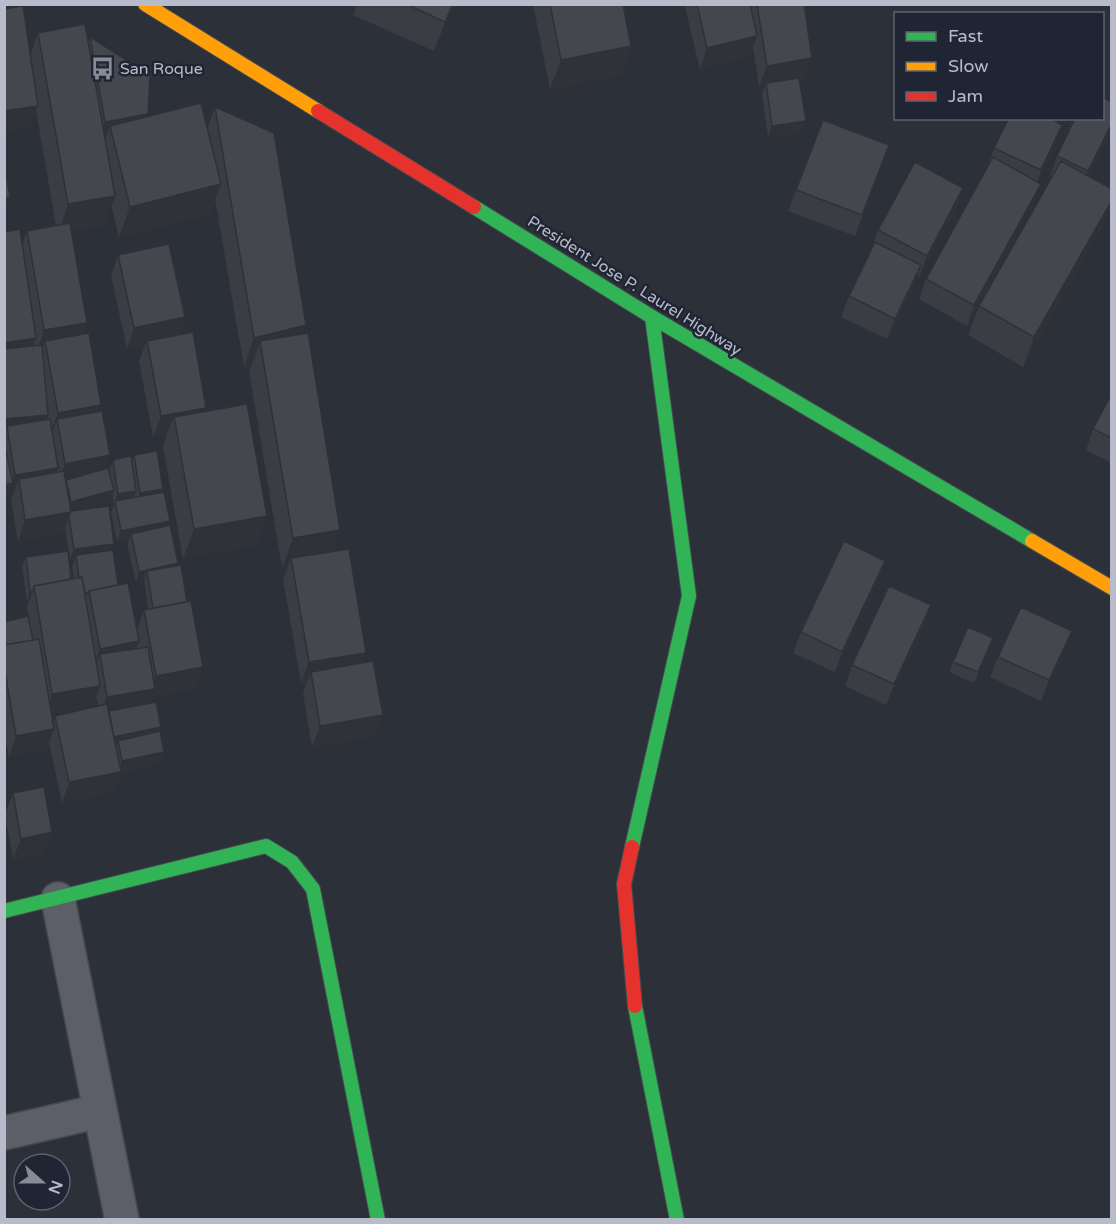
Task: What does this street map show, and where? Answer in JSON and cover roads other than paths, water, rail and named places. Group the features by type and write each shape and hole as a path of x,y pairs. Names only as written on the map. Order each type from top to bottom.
{"main road":[{"name":"President Jose P. Laurel Highway","path":"145,4 652,317 1112,588"},
{"path":"652,317 689,596 624,884 635,1011 676,1220"},
{"path":"4,911 266,846 292,862 313,889 378,1220"}],"street":[{"path":"58,899 122,1220"},
{"path":"4,1133 100,1111"}],"place":[{"name":"San Roque","path":"102,68"}]}
